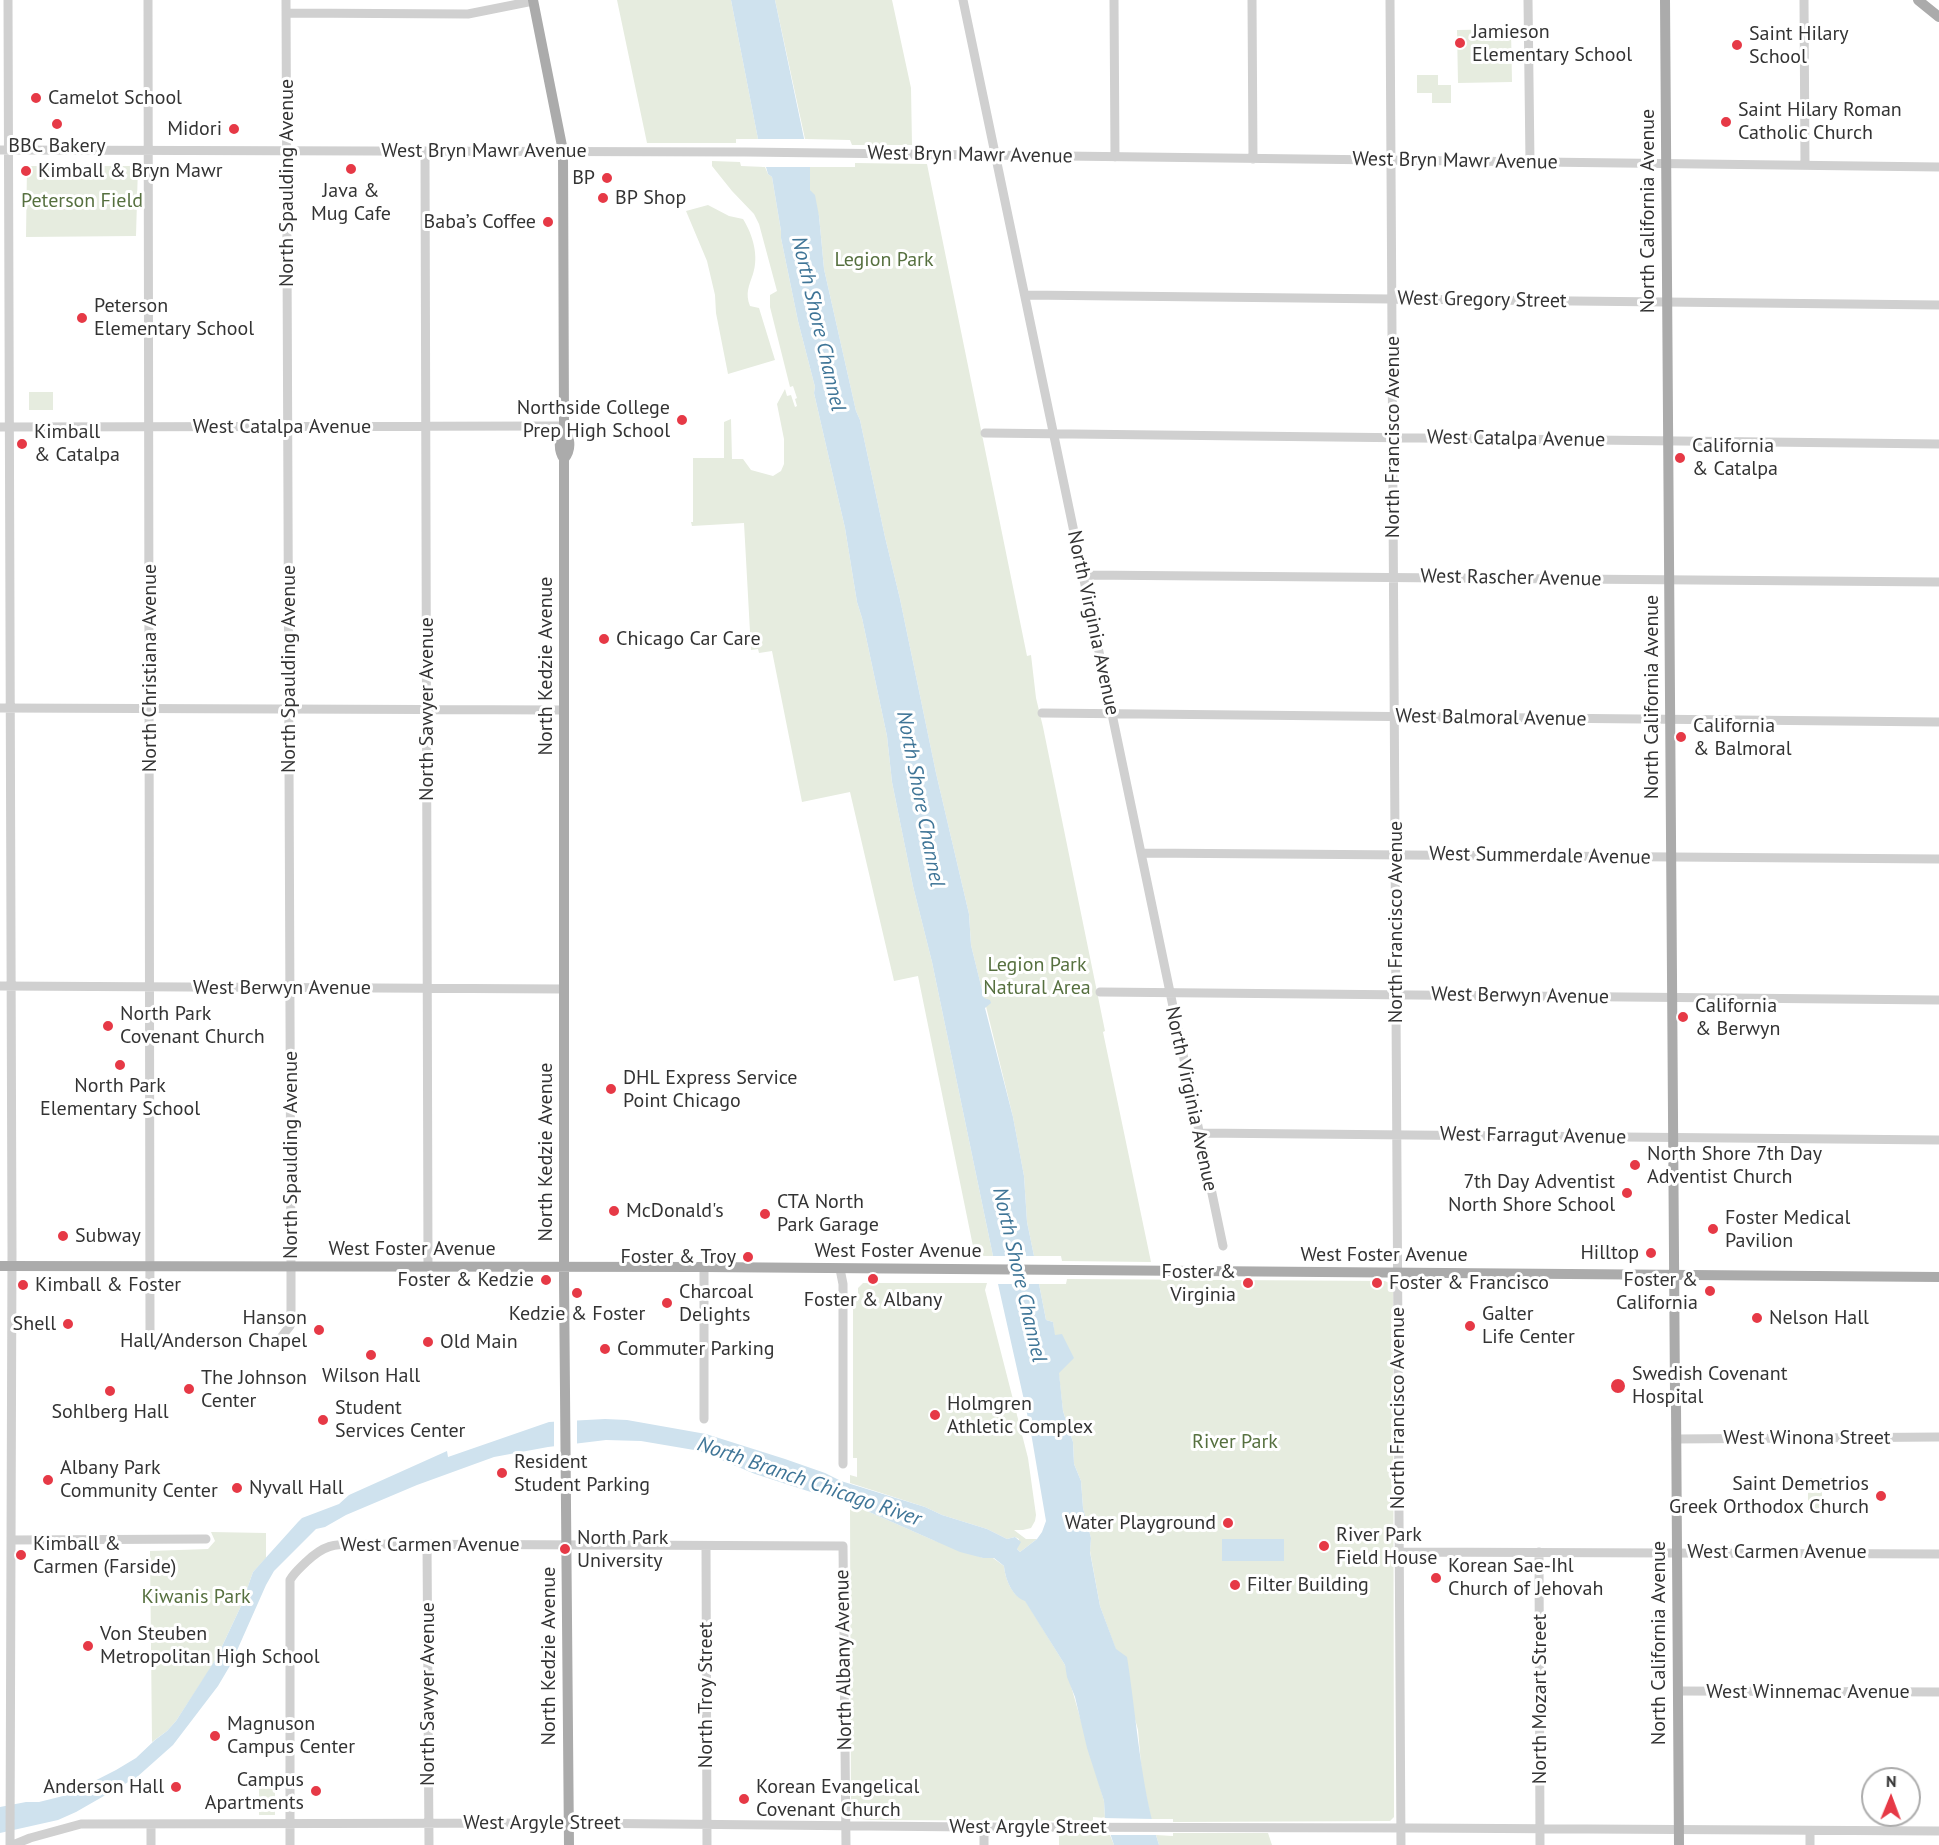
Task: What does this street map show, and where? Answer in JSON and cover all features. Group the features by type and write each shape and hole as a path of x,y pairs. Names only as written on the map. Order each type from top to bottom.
{"main road":[{"name":"North Kedzie Avenue","path":"533,0 563,151 564,426 570,439 569,454 564,459 564,1267 569,1845"},
{"name":"North California Avenue","path":"1665,0 1678,1845"},
{"path":"1918,0 1939,17"},
{"name":"West Foster Avenue","path":"0,1266 704,1267 1939,1277"}],"street":[{"path":"9,0 5,150 5,427 11,708 11,1842"},
{"name":"North Christiana Avenue","path":"148,0 150,1335"},
{"name":"North Spaulding Avenue","path":"282,1336 290,1326 291,1320 286,0"},
{"path":"286,13 468,14 533,0"},
{"name":"North Virginia Avenue","path":"963,0 1142,853 1168,993 1223,1246"},
{"path":"1114,0 1115,157"},
{"path":"1252,0 1252,159"},
{"name":"North Francisco Avenue","path":"1390,0 1401,1845"},
{"path":"1528,0 1530,162"},
{"path":"1804,0 1805,165"},
{"name":"West Bryn Mawr Avenue","path":"5,150 746,152 1939,167"},
{"name":"North Sawyer Avenue","path":"425,151 428,1267"},
{"name":"West Gregory Street","path":"1025,295 1939,305"},
{"name":"West Catalpa Avenue","path":"5,427 564,426"},
{"name":"West Catalpa Avenue","path":"985,433 1939,444"},
{"name":"West Rascher Avenue","path":"1083,575 1939,582"},
{"path":"0,708 564,710"},
{"name":"West Balmoral Avenue","path":"1042,713 1939,722"},
{"name":"West Summerdale Avenue","path":"1142,853 1939,859"},
{"name":"West Berwyn Avenue","path":"0,986 564,989"},
{"name":"West Berwyn Avenue","path":"1100,992 1939,1000"},
{"name":"West Farragut Avenue","path":"1199,1133 1939,1140"},
{"path":"704,1267 704,1419"},
{"path":"840,1269 843,1284 843,1464"},
{"name":"West Winona Street","path":"1676,1439 1939,1437"},
{"path":"12,1540 206,1539"},
{"name":"West Carmen Avenue","path":"290,1824 289,1587 293,1574 326,1546 357,1544 843,1546"},
{"name":"North Sawyer Avenue","path":"427,1544 429,1845"},
{"name":"North Troy Street","path":"706,1546 707,1845"},
{"name":"North Albany Avenue","path":"843,1546 846,1845"},
{"name":"West Carmen Avenue","path":"1399,1551 1939,1554"},
{"name":"North Mozart Street","path":"1539,1552 1540,1845"},
{"name":"West Winnemac Avenue","path":"1678,1691 1939,1692"},
{"path":"0,1714 11,1712"},
{"name":"West Argyle Street","path":"11,1842 78,1824 568,1823 1939,1832"},
{"path":"151,1824 151,1845"},
{"path":"290,1824 290,1845"},
{"path":"984,1827 984,1845"},
{"path":"1810,1831 1810,1845"}],"green space":[{"path":"617,0 731,0 758,139 736,139 736,143 647,143"},
{"path":"775,0 892,0 911,88 912,145 852,145 850,140 805,139"},
{"path":"1511,29 1512,82 1458,83 1457,30"},
{"path":"1417,75 1438,75 1438,85 1451,85 1451,103 1432,103 1432,93 1417,93"},
{"path":"712,161 740,162 741,166 765,167 772,177 781,238 798,321 815,387 814,393 845,528 857,602 887,736 892,782 913,886 932,962 993,1256 975,1256 918,976 894,981 850,792 802,802 772,651 759,653 758,649 751,650 744,523 692,526 693,458 724,458 724,422 731,419 732,459 743,459 751,470 773,476 781,471 784,464 784,439 777,404 785,389 787,396 791,395 795,407 797,406 795,399 797,398 793,386 790,387 770,307 770,295 777,291 759,224 754,214 712,166"},
{"name":"Legion Park","path":"855,163 927,164 1027,656 1031,655 1036,698 1151,1262 1062,1261 1061,1256 1034,1256 1027,1222 1024,1176 1013,1117 971,945 969,914 936,773 860,420 856,411 824,269 819,216 810,190 810,167 855,167"},
{"name":"Peterson Field","path":"27,166 138,166 136,236 26,237"},
{"path":"708,205 729,216 743,219 750,232 754,246 755,267 748,297 750,306 759,308 775,360 728,374 707,261 686,211"},
{"path":"29,392 53,392 53,410 29,410"},
{"name":"River Park","path":"1067,1279 1385,1281 1393,1285 1394,1817 1390,1821 1173,1822 1173,1819 1151,1819 1142,1775 1138,1730 1116,1650 1100,1606 1090,1551 1091,1538 1083,1508 1081,1481 1074,1464 1073,1442 1063,1411 1053,1322 1046,1320 1039,1284 1066,1284"},
{"name":"Holmgren Athletic Complex","path":"863,1283 987,1283 985,1290 1028,1458 1036,1515 1031,1528 1014,1530 1026,1539 1037,1539 1020,1552 1017,1549 1019,1539 1015,1537 1007,1539 987,1529 850,1483 850,1475 857,1477 857,1458 853,1458 853,1302 858,1301 858,1288"},
{"path":"1808,1478 1822,1478 1822,1512 1808,1512"},
{"path":"850,1501 858,1507 933,1540 983,1558 993,1558 1004,1566 1010,1586 1016,1595 1025,1600 1065,1665 1104,1801 1105,1818 1093,1817 1093,1821 851,1818"},
{"name":"Kiwanis Park","path":"211,1532 266,1533 266,1558 253,1572 241,1606 208,1672 176,1721 152,1742 150,1551 208,1549 215,1541"},
{"path":"259,1786 275,1786 275,1815 259,1815"},
{"path":"1059,1832 1093,1832 1093,1835 1110,1835 1114,1845 1059,1845"},
{"path":"1173,1833 1268,1833 1272,1845 1159,1845 1156,1835 1173,1836"}],"water":[{"path":"731,0 775,0 810,167 810,190 815,195 819,216 824,269 856,411 860,420 936,773 969,914 971,945 984,998 990,1000 991,1003 985,1008 1013,1117 1024,1176 1027,1222 1034,1256 1027,1256 1032,1284 1039,1284 1046,1320 1053,1322 1055,1335 1062,1334 1074,1358 1059,1373 1063,1411 1073,1442 1074,1464 1081,1481 1083,1508 1091,1538 1090,1552 1100,1606 1116,1649 1127,1657 1147,1799 1159,1845 1114,1845 1105,1818 1104,1801 1065,1665 1025,1601 1016,1596 1006,1576 1004,1566 994,1558 983,1558 960,1552 844,1499 817,1494 755,1474 700,1451 641,1441 606,1440 494,1457 417,1485 316,1529 274,1571 231,1664 218,1686 173,1745 137,1777 76,1812 58,1820 0,1833 0,1807 39,1802 67,1795 136,1758 167,1731 176,1721 217,1657 241,1606 253,1572 302,1518 339,1504 349,1495 447,1451 448,1457 549,1422 627,1420 706,1434 785,1459 841,1481 987,1529 1007,1539 1015,1537 1021,1542 1017,1549 1020,1552 1037,1539 1042,1532 1046,1521 1030,1427 998,1284 1006,1284 1001,1256 993,1256 932,962 913,886 892,782 887,736 857,602 845,528 814,393 815,387 798,321 781,238 772,177 768,174 758,139"},
{"path":"1222,1539 1284,1539 1284,1561 1222,1561"}],"pier":[{"path":"755,139 808,139 813,167 762,167"},
{"path":"989,1256 1037,1256 1035,1259 1030,1259 1035,1281 1042,1284 995,1284 997,1281 1003,1281 998,1259 992,1259"},
{"path":"577,1417 577,1447 554,1450 554,1419"},
{"path":"1102,1818 1154,1819 1159,1835 1107,1835"}],"place":[{"name":"Jamieson Elementary School","path":"1460,43"},
{"name":"Saint Hilary School","path":"1737,45"},
{"name":"Camelot School","path":"36,98"},
{"name":"Saint Hilary Roman Catholic Church","path":"1726,122"},
{"name":"BBC Bakery","path":"57,124"},
{"name":"Midori","path":"234,129"},
{"name":"Java & Mug Cafe","path":"351,169"},
{"name":"Kimball & Bryn Mawr","path":"26,171"},
{"name":"BP","path":"607,178"},
{"name":"BP Shop","path":"603,198"},
{"name":"Baba’s Coffee","path":"548,222"},
{"name":"Peterson Elementary School","path":"82,318"},
{"name":"Northside College Prep High School","path":"682,420"},
{"name":"Kimball & Catalpa","path":"22,444"},
{"name":"California & Catalpa","path":"1680,458"},
{"name":"Chicago Car Care","path":"604,639"},
{"name":"California & Balmoral","path":"1681,737"},
{"name":"California & Berwyn","path":"1683,1017"},
{"name":"North Park Covenant Church","path":"108,1026"},
{"name":"North Park Elementary School","path":"120,1065"},
{"name":"DHL Express Service Point Chicago","path":"611,1089"},
{"name":"North Shore 7th Day Adventist Church","path":"1635,1165"},
{"name":"7th Day Adventist North Shore School","path":"1627,1193"},
{"name":"McDonald's","path":"614,1211"},
{"name":"CTA North Park Garage","path":"765,1214"},
{"name":"Foster Medical Pavilion","path":"1713,1229"},
{"name":"Subway","path":"63,1236"},
{"name":"Hilltop","path":"1651,1253"},
{"name":"Foster & Troy","path":"748,1257"},
{"name":"Foster & Albany","path":"873,1279"},
{"name":"Foster & Kedzie","path":"546,1280"},
{"name":"Foster & Virginia","path":"1248,1283"},
{"name":"Foster & Francisco","path":"1377,1283"},
{"name":"Kimball & Foster","path":"23,1285"},
{"name":"Foster & California","path":"1710,1291"},
{"name":"Kedzie & Foster","path":"577,1293"},
{"name":"Charcoal Delights","path":"667,1303"},
{"name":"Nelson Hall","path":"1757,1318"},
{"name":"Shell","path":"68,1324"},
{"name":"Galter Life Center","path":"1470,1326"},
{"name":"Hanson Hall/Anderson Chapel","path":"319,1330"},
{"name":"Old Main","path":"428,1342"},
{"name":"Commuter Parking","path":"605,1349"},
{"name":"Wilson Hall","path":"371,1355"},
{"name":"Swedish Covenant Hospital","path":"1618,1386"},
{"name":"The Johnson Center","path":"189,1389"},
{"name":"Sohlberg Hall","path":"110,1391"},
{"name":"Holmgren Athletic Complex","path":"935,1415"},
{"name":"Student Services Center","path":"323,1420"},
{"name":"Resident Student Parking","path":"502,1473"},
{"name":"Albany Park Community Center","path":"48,1480"},
{"name":"Nyvall Hall","path":"237,1488"},
{"name":"Saint Demetrios Greek Orthodox Church","path":"1881,1496"},
{"name":"Water Playground","path":"1228,1523"},
{"name":"River Park Field House","path":"1324,1546"},
{"name":"North Park University","path":"565,1549"},
{"name":"Kimball & Carmen (Farside)","path":"21,1555"},
{"name":"Korean Sae-Ihl Church of Jehovah","path":"1436,1578"},
{"name":"Filter Building","path":"1235,1585"},
{"name":"Von Steuben Metropolitan High School","path":"88,1646"},
{"name":"Magnuson Campus Center","path":"215,1736"},
{"name":"Anderson Hall","path":"176,1787"},
{"name":"Campus Apartments","path":"316,1791"},
{"name":"Korean Evangelical Covenant Church","path":"744,1799"}],"water label":[{"name":"North Shore Channel","path":"818,324"},
{"name":"North Shore Channel","path":"920,799"},
{"name":"North Shore Channel","path":"1019,1275"},
{"name":"North Branch Chicago River","path":"809,1482"}],"park label":[{"name":"Legion Park Natural Area","path":"1037,976"}]}
